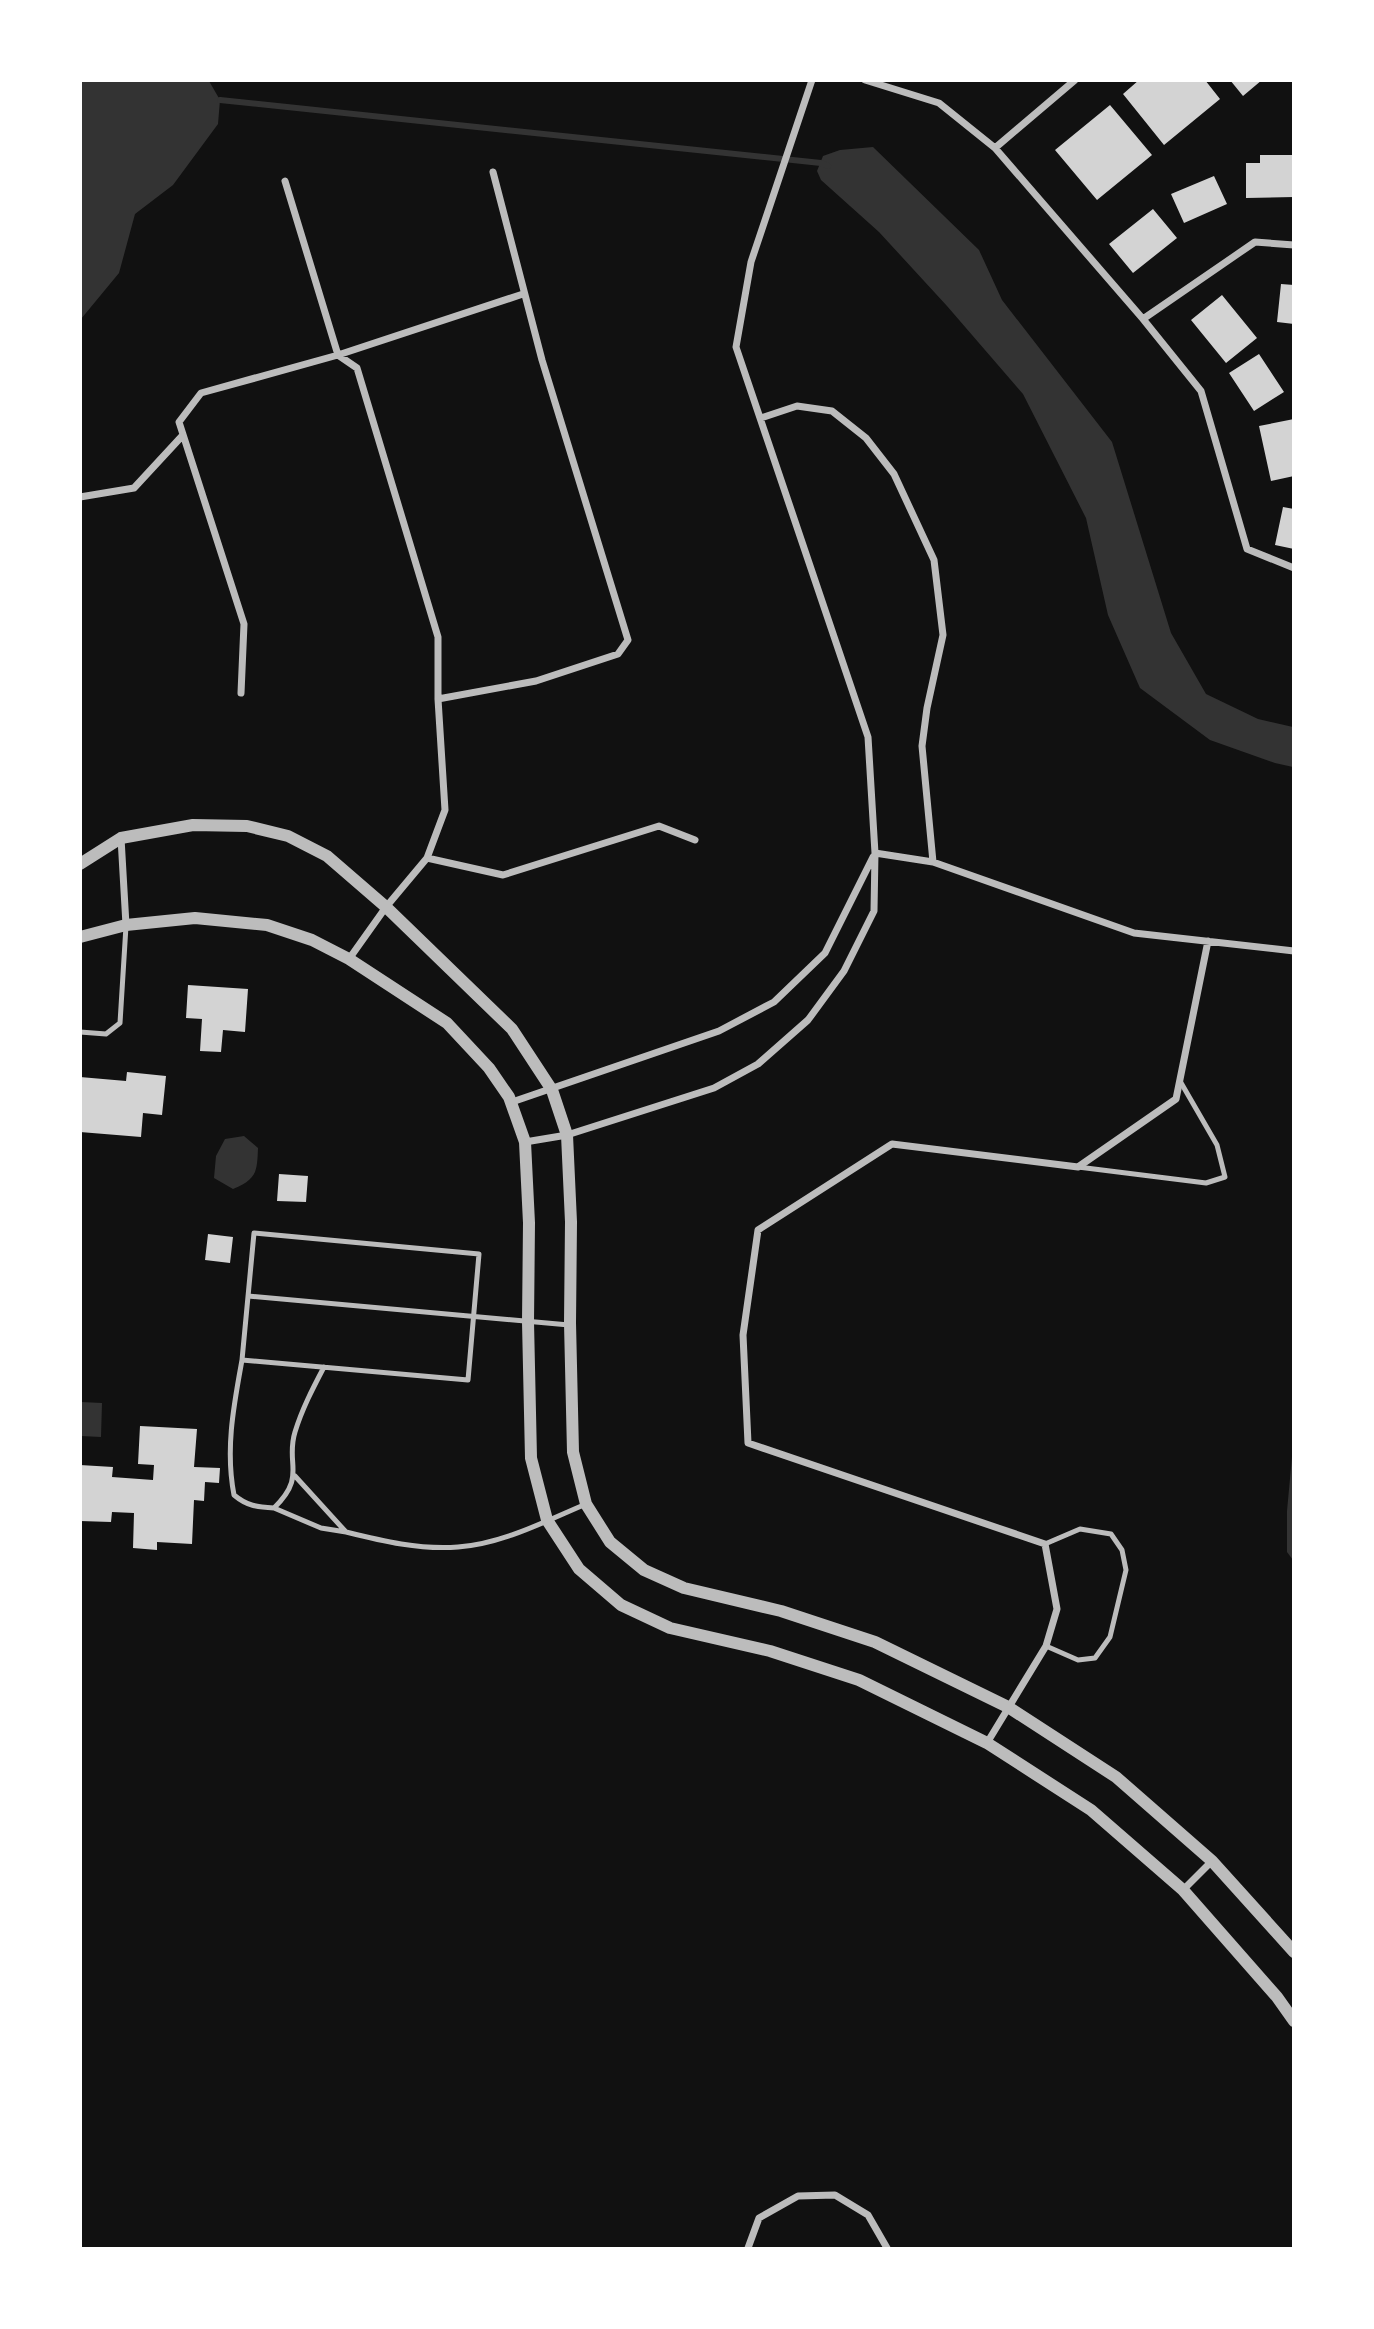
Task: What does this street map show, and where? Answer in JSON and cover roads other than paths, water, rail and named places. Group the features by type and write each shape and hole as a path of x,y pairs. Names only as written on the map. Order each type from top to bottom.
{"street":[{"path":"525,1142 567,1135 714,1088 758,1064 808,1020 844,971 874,911 875,853 868,737 736,346 751,262 812,80"},
{"path":"865,80 939,103 995,148 1143,318 1201,391 1247,550 1293,568"},
{"path":"995,148 1075,80"},
{"path":"438,699 536,681 618,654 628,640 523,294 493,172"},
{"path":"285,181 338,355 357,369 438,637 438,699 445,810 427,858 386,907 349,959"},
{"path":"1143,318 1255,242 1293,245"},
{"path":"241,693 244,624 179,422 201,393 338,355 523,294"},
{"path":"761,418 797,406 832,411 866,438 894,474 934,560 943,635 926,708 922,746 933,862"},
{"path":"80,497 134,488 183,435"},
{"path":"80,864 121,838 193,825 247,826 288,836 327,856 386,907 512,1028 552,1090 567,1135 571,1222 573,1452 586,1504 610,1542 644,1570 684,1588 781,1611 875,1642 1008,1707 1116,1777 1212,1861 1293,1952"},
{"path":"427,858 503,875 659,826 695,840"},
{"path":"121,838 126,925"},
{"path":"875,853 933,862 1133,933 1293,951"},
{"path":"513,1102 719,1031 774,1002 825,953 875,853"},
{"path":"80,937 126,925 195,918 267,925 312,940 349,959 447,1023 489,1068 513,1102 525,1142 529,1223 531,1458 547,1520 579,1569 621,1605 670,1628 770,1651 859,1680 987,1743 1091,1810 1183,1890 1277,1997 1293,2021"},
{"path":"987,1743 1046,1646 1057,1609 1045,1544 748,1443 743,1335 758,1230 892,1144 1078,1167 1176,1099 1208,942"},
{"path":"1183,1890 1212,1861"},
{"path":"748,2249 759,2218 798,2196 835,2195 868,2215 887,2249"}],"lane":[{"path":"80,1032 106,1034 120,1023 126,925"},
{"path":"1078,1167 1206,1183 1225,1178 1217,1145 1180,1080"},
{"path":"242,1360 468,1380 479,1254 254,1233 242,1360 232,1415 230,1473 234,1495 246,1505 274,1508 321,1528 389,1543 458,1547 489,1542 586,1504"},
{"path":"248,1296 570,1325"},
{"path":"274,1508 285,1498 295,1476 293,1436 324,1367"},
{"path":"295,1476 310,1496 346,1532"},
{"path":"1045,1544 1080,1529 1111,1534 1122,1550 1126,1570 1110,1637 1096,1658 1078,1660 1046,1646"}],"waterway":[{"path":"220,100 821,163 828,166"}]}
